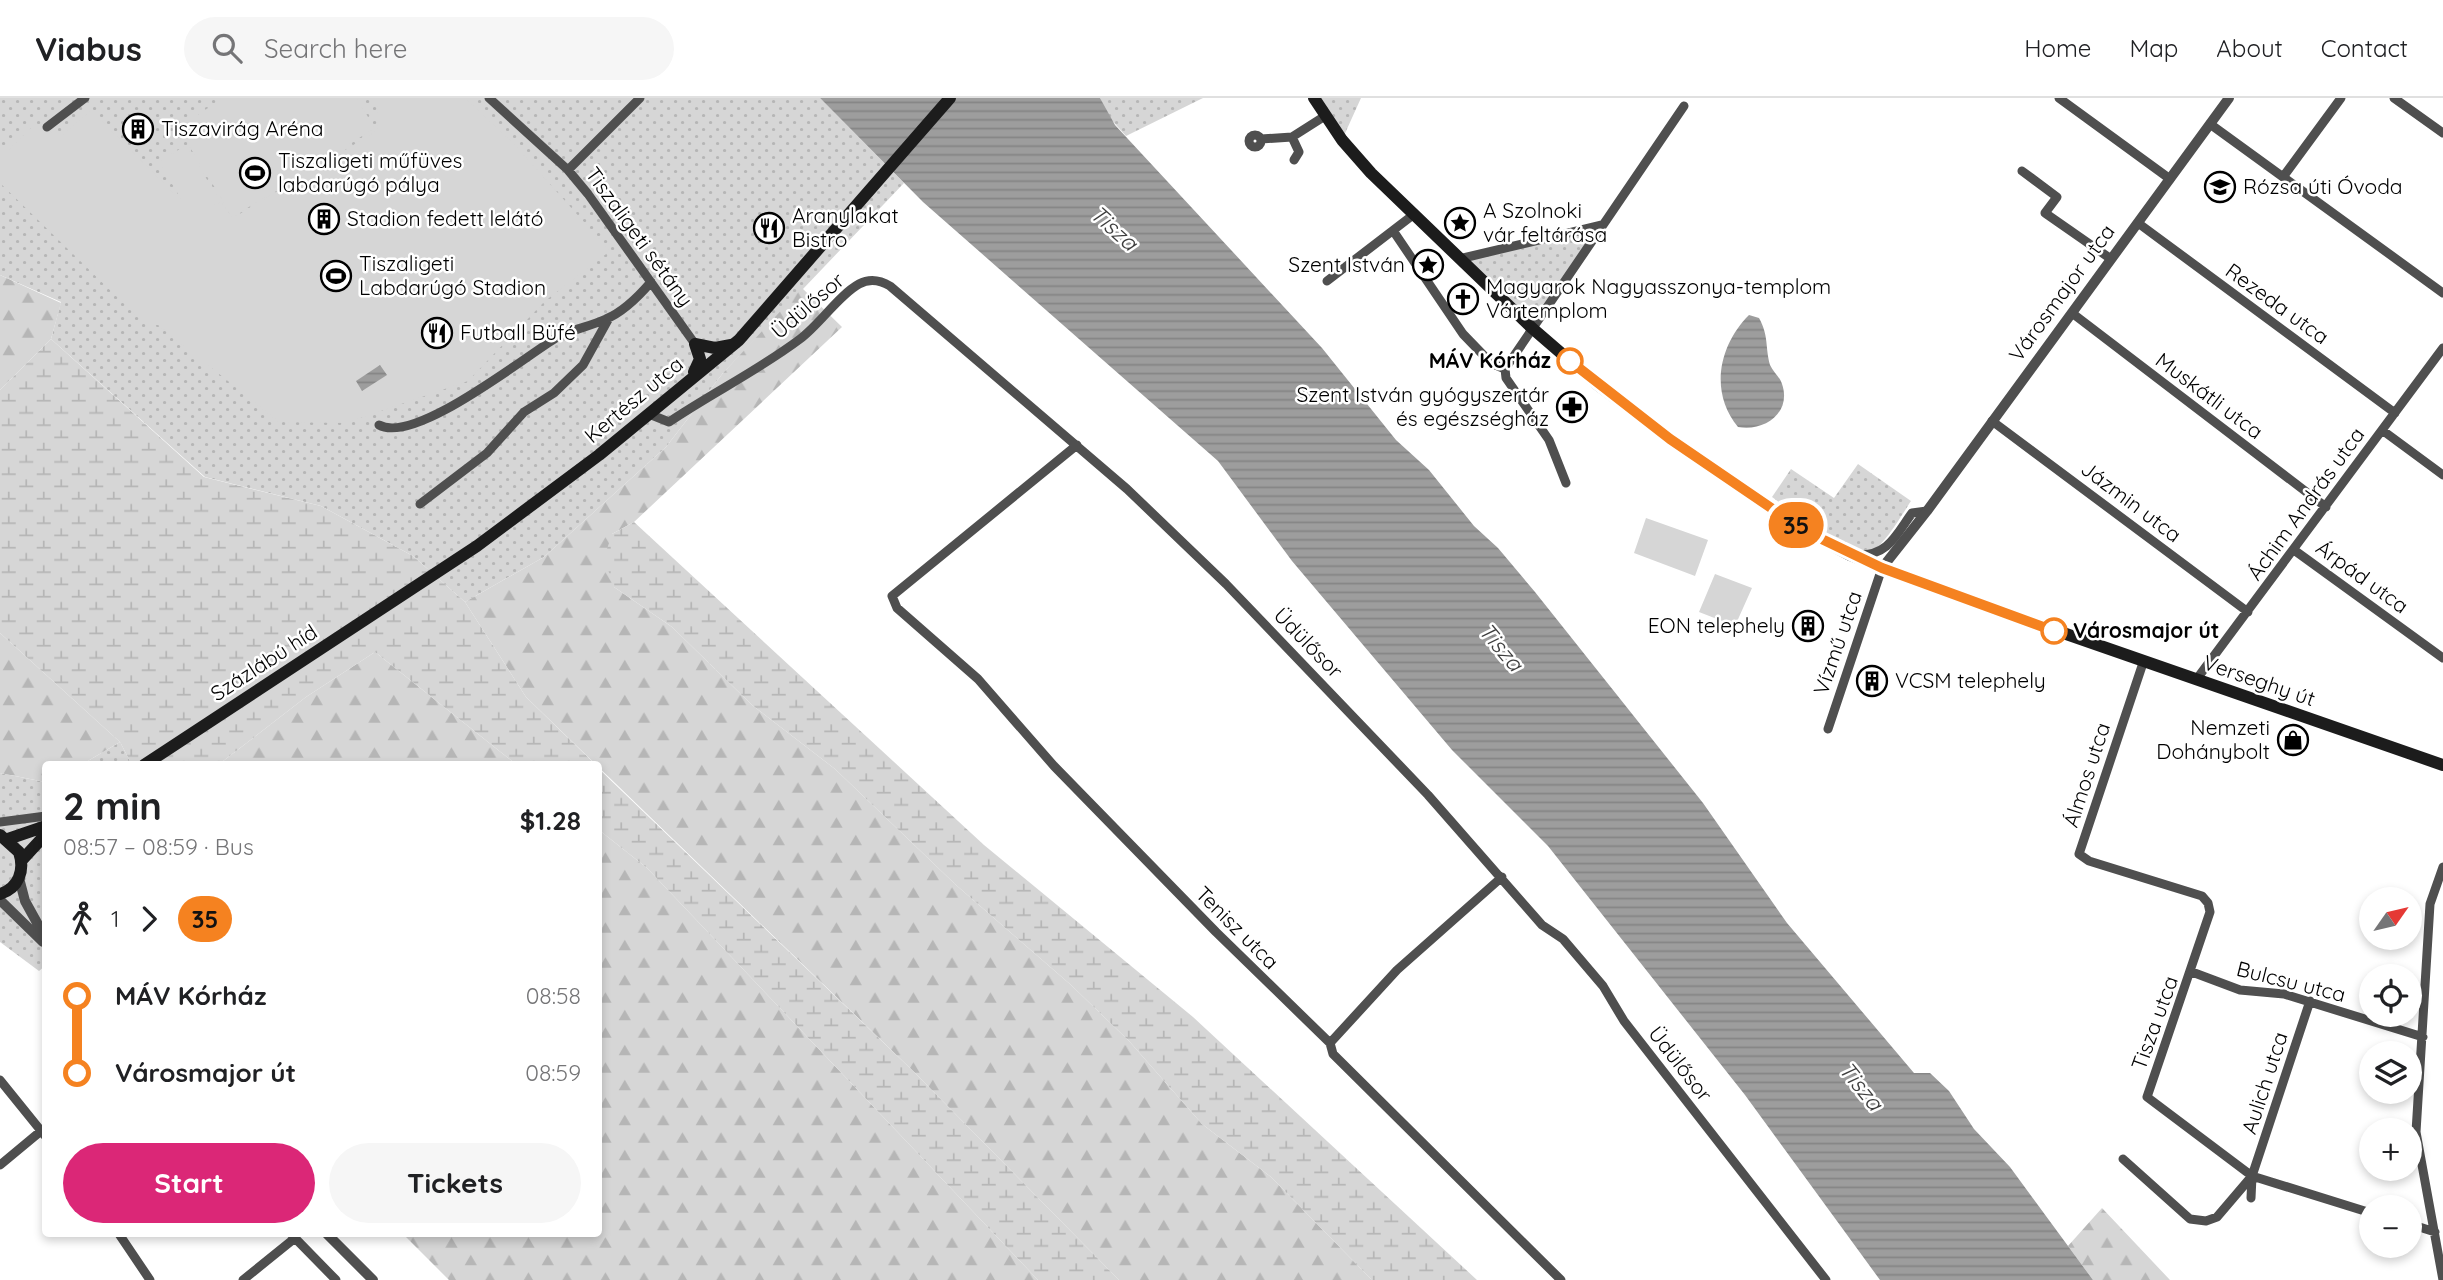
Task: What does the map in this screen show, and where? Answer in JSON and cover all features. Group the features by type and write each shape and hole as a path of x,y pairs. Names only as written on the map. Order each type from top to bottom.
{"main road":[{"name":"Kertész utca","path":"405,593 477,546 735,344 950,98"},
{"name":"Verseghy út","path":"1314,98 1342,140 1401,204 1532,328 1598,385 1670,439 1805,531 1850,555 1882,568 2143,663 2443,765"},
{"path":"695,344 715,348 735,344"},
{"path":"695,344 712,360"},
{"path":"685,384 700,359 695,344"},
{"name":"Százlábú híd","path":"150,761 405,593"},
{"path":"22,860 4,837 42,827"},
{"path":"0,894 13,887 19,878 22,860 42,838"}],"street":[{"path":"47,127 85,98"},
{"name":"Tiszaligeti sétány","path":"489,98 568,170 695,344"},
{"path":"568,170 640,98"},
{"path":"2059,98 2170,179"},
{"name":"Városmajor utca","path":"1882,568 1927,511 2229,98"},
{"path":"2283,177 2341,98"},
{"path":"2394,98 2443,133"},
{"path":"1566,483 1549,440 1506,378 1505,369 1684,106"},
{"path":"1261,139 1292,137 1325,116"},
{"path":"2210,124 2443,293"},
{"path":"1292,137 1299,152 1294,160"},
{"path":"2022,171 2057,197 2045,213 2111,259"},
{"path":"1327,281 1413,215"},
{"name":"Rezeda utca","path":"2138,223 2395,413"},
{"path":"1460,259 1602,225"},
{"path":"1394,232 1463,334 1491,363 1505,369"},
{"name":"Üdülősor","path":"649,414 668,422 718,388 769,362 807,334 856,286 874,280 897,292 1077,445 1226,584 1502,877 1542,925 1563,939 1603,986 1624,1021 1826,1280"},
{"path":"420,504 487,453 524,412 554,393 583,365 609,318 651,282"},
{"name":"Muskátli utca","path":"2072,313 2326,507"},
{"path":"379,425 388,430 399,430 422,421 494,380 555,339 574,329 609,318"},
{"name":"Áchim András utca","path":"2196,680 2443,348"},
{"name":"Jázmin utca","path":"1993,421 2248,612"},
{"path":"2382,430 2443,475"},
{"name":"Tenisz utca","path":"1077,445 892,596 897,608 978,679 1054,766 1216,932 1330,1042 1333,1054 1561,1280"},
{"name":"Városmajor utca","path":"1850,555 1874,556 1888,546 1912,513 1927,511"},
{"name":"Árpád utca","path":"2294,550 2443,658"},
{"name":"Vízmű utca","path":"1828,729 1882,568"},
{"name":"Álmos utca","path":"2143,663 2080,855 2089,862 2202,896"},
{"path":"0,822 42,817"},
{"path":"2443,867 2430,904 2416,1132 2443,1280"},
{"path":"1330,1042 1397,970 1502,877"},
{"path":"19,878 25,901 42,932"},
{"name":"Tisza utca","path":"2202,896 2208,903 2210,912 2192,972 2147,1097 2252,1176"},
{"path":"0,900 42,941"},
{"name":"Bulcsu utca","path":"2192,972 2240,990 2284,994 2423,1037"},
{"name":"Aulich utca","path":"2252,1176 2310,1001"},
{"path":"0,1080 42,1133"},
{"path":"0,1165 42,1135"},
{"path":"2123,1159 2190,1219 2206,1221 2217,1217 2252,1176"},
{"path":"2251,1198 2252,1176"},
{"path":"2252,1176 2359,1209"},
{"path":"2422,1228 2435,1232"},
{"path":"121,1237 150,1280"},
{"path":"243,1280 292,1237"},
{"path":"294,1237 336,1280"},
{"path":"330,1237 373,1280"}],"green space":[{"path":"0,98 820,98 904,183 723,373 666,447 544,557 465,602 413,556 321,506 205,477 51,339 61,302 0,275"},
{"name":"Tiszaligeti műfüves labdarúgó pálya","path":"223,98 356,98 375,128 233,217 178,128"},
{"name":"Tiszaligeti Labdarúgó Stadion","path":"377,98 465,98 513,143 610,251 545,301 468,381 346,423 279,422 158,325 147,326 0,183 0,158 33,126 62,136 91,110 184,204 159,162 186,145 220,201 214,205 221,202 233,218 378,130"},
{"path":"1100,98 1203,98 1126,136 1108,116"},
{"path":"1314,98 1361,98 1342,140"},
{"path":"1602,225 1532,328 1459,259"},
{"path":"0,275 61,303 51,339 0,390"},
{"path":"802,288 842,327 634,522 612,534 614,587 672,627 752,705 835,769 956,885 1071,985 1129,1041 1202,1124 1271,1177 1372,1280 1119,1280 913,1071 602,770 602,761 592,761 526,697 465,602 544,557 666,447 723,373"},
{"path":"51,339 204,477 321,506 413,556 465,602 526,697 592,761 512,761 375,652 306,697 223,761 130,761 120,742 0,633 0,390"},
{"path":"1858,464 1911,501 1887,537 1870,552 1860,552 1834,541 1772,497 1791,469 1834,498"},
{"path":"1646,518 1708,540 1695,576 1634,553"},
{"path":"634,522 984,845 1193,1017 1477,1280 1372,1280 1271,1177 1202,1124 1129,1041 1071,985 956,885 835,769 752,705 672,627 614,587 604,558 612,534"},
{"path":"1715,574 1752,588 1735,626 1699,612"},
{"path":"0,633 120,742 88,761 42,761 42,781 0,773"},
{"path":"375,652 512,761 223,761 306,697"},
{"path":"120,742 130,761 88,761"},
{"path":"602,772 913,1071 1119,1280 1038,1280 647,868 602,832"},
{"path":"0,773 42,781 42,968 39,971 0,942"},
{"path":"602,832 647,868 1038,1280 449,1280 406,1237 602,1237"},
{"path":"2102,1208 2170,1280 2093,1280 2068,1246"}],"water":[{"name":"Tisza","path":"820,98 1100,98 1115,125 1322,348 1396,440 1429,470 1474,526 1498,548 1535,592 1703,803 1787,923 1914,1073 1930,1073 1949,1091 1974,1129 2010,1167 2093,1280 1880,1280 1745,1095 1548,846 1452,750 1292,561 1218,461 923,202"},
{"path":"1749,315 1759,318 1762,324 1770,365 1781,381 1784,394 1783,404 1773,418 1748,428 1738,427 1729,413 1723,399 1721,369 1731,340"},
{"path":"380,365 387,375 362,391 356,381"}],"bus line":[{"name":"35","path":"1570,361 1670,439 1805,531 1850,555 1882,568 2054,631"}],"place":[{"name":"Tiszavirág Aréna","path":"138,129"},
{"name":"Tiszaligeti műfüves labdarúgó pálya","path":"255,173"},
{"name":"Rózsa úti Óvoda","path":"2220,187"},
{"name":"Stadion fedett lelátó","path":"324,219"},
{"name":"A Szolnoki vár feltárása","path":"1460,223"},
{"name":"Aranylakat Bistro","path":"769,228"},
{"name":"Szent István","path":"1428,265"},
{"name":"Tiszaligeti Labdarúgó Stadion","path":"336,276"},
{"name":"Magyarok Nagyasszonya-templom Vártemplom","path":"1463,299"},
{"name":"Futball Büfé","path":"437,333"},
{"name":"MÁV Kórház","path":"1570,361"},
{"name":"Szent István gyógyszertár és egészségház","path":"1572,407"},
{"name":"EON telephely","path":"1808,626"},
{"name":"Városmajor út","path":"2054,631"},
{"name":"VCSM telephely","path":"1872,681"},
{"name":"Nemzeti Dohánybolt","path":"2293,740"}]}
